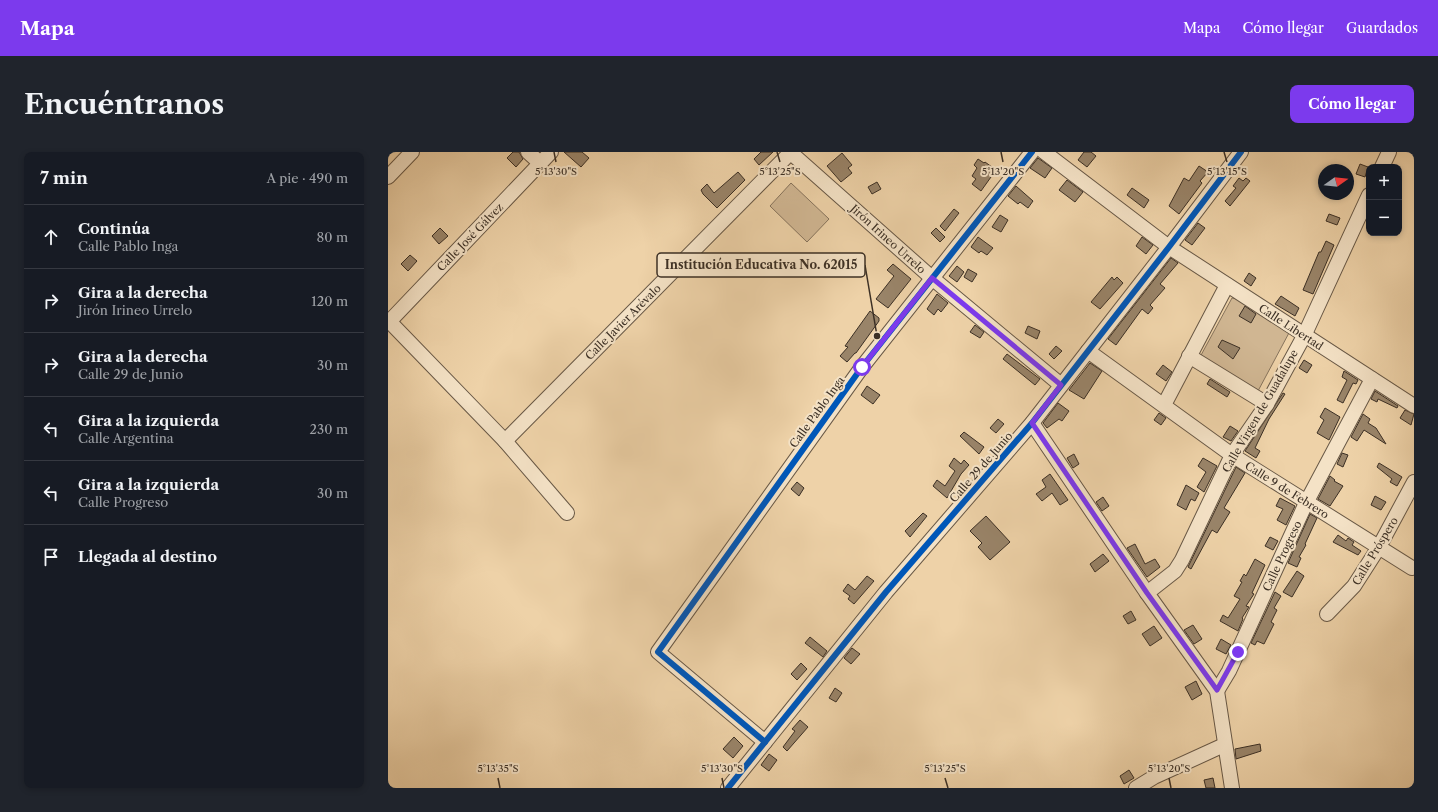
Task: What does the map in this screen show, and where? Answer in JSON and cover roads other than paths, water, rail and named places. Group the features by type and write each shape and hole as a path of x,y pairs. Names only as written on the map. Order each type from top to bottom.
{"street":[{"path":"388,177 412,152"},
{"path":"528,152 540,163"},
{"name":"Calle José Gálvez","path":"388,321 551,152"},
{"name":"Jirón Irineo Urrelo","path":"791,152 932,278 1061,385"},
{"name":"Calle Javier Arévalo","path":"505,442 791,152"},
{"name":"Calle Pablo Inga","path":"765,742 658,652 862,367 1032,152"},
{"name":"Calle Libertad","path":"1044,152 1169,247 1414,406"},
{"name":"Calle 29 de Junio","path":"728,788 886,592 1032,423 1241,152"},
{"path":"1383,164 1389,152"},
{"name":"Calle Virgen de Guadalupe","path":"1147,593 1175,571 1182,560 1232,455 1267,404 1304,336 1367,200"},
{"path":"1164,405 1227,285"},
{"path":"388,321 505,442 567,513"},
{"name":"Calle 9 de Febrero","path":"1088,351 1232,455 1306,503 1412,568"},
{"path":"1189,356 1267,404"},
{"name":"Calle Progreso","path":"1217,690 1229,671 1306,503 1372,379"},
{"path":"1032,423 1147,593 1217,690 1224,745 1232,788"},
{"name":"Calle Próspero","path":"1327,614 1354,586 1379,547 1414,482"},
{"path":"1136,788 1154,777 1224,745"}],"place":[{"name":"Institución Educativa No. 62015","path":"877,336"}]}
